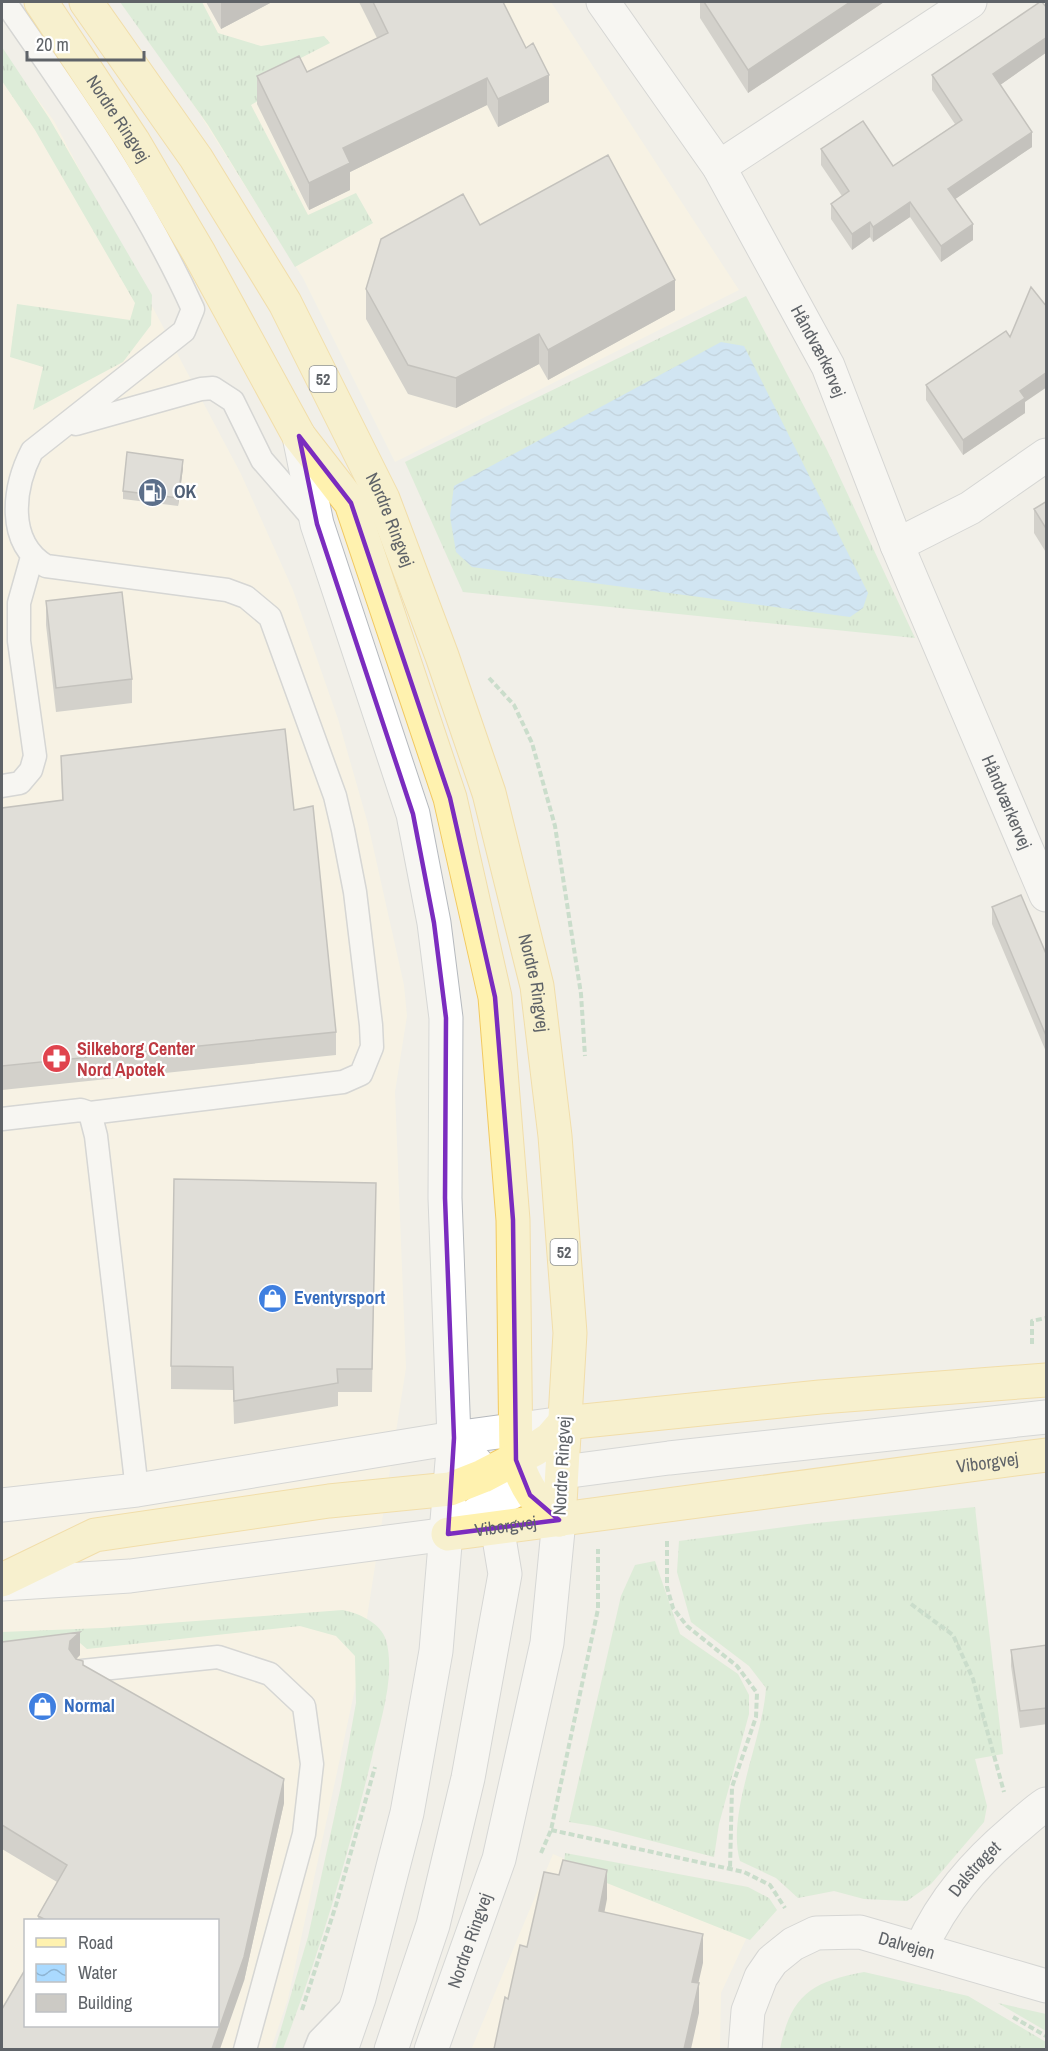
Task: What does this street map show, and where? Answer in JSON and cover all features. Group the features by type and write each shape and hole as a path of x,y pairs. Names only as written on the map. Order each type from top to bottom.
{"main road":[{"name":"Nordre Ringvej","path":"40,2 133,141 199,253 299,436"},
{"name":"Nordre Ringvej","path":"86,2 196,158 285,303 383,498 442,656 489,793 537,986 555,1136 570,1333 559,1520"},
{"path":"299,436 351,504 450,798 493,986 513,1220 519,1458 544,1509 559,1520"},
{"path":"2,1582 95,1535 329,1501 450,1489 491,1502 519,1458 550,1438 564,1423 820,1397 1047,1380"},
{"name":"Viborgvej","path":"448,1534 491,1502 559,1520 1047,1455"}],"street":[{"name":"Håndværkervej","path":"603,2 718,167 828,366 897,545 1047,895"},
{"path":"718,167 970,2"},
{"name":"Nordre Ringvej","path":"299,436 317,524 413,814 434,923 446,1018 446,1198 454,1438 448,1534 436,1651 407,1814 359,1998 341,2049"},
{"path":"897,545 970,508 1047,455"},
{"path":"2,1505 136,1490 454,1438 519,1458 542,1477 563,1472 669,1458 1047,1418"},
{"path":"391,2049 433,1925 468,1778 505,1574 491,1502 477,1464 454,1438"},
{"name":"Nordre Ringvej","path":"431,2049 499,1859 548,1642 559,1520"},
{"name":"Viborgvej","path":"2,1582 130,1576 448,1534"},
{"name":"Dalstrøget","path":"921,1948 932,1924 955,1888 985,1856 1047,1804"},
{"name":"Dalvejen","path":"745,2049 748,2011 761,1977 772,1961 793,1944 816,1933 860,1932 1047,1986"}],"lane":[{"path":"2,1119 81,1110 90,1113 352,1080 361,1074 372,1047 369,1002 355,892 335,796 270,617 246,597 227,590 46,566 32,557 17,523 20,479 32,452 184,331 193,309 151,228 64,87 5,2"},
{"path":"66,427 201,389 213,388 233,401 262,460 317,524"},
{"path":"2,786 20,783 31,770 35,756 19,641 19,603 32,557"},
{"path":"90,1113 96,1136 136,1490"},
{"path":"82,1671 218,1657 270,1674 304,1706 312,1764 304,1834 245,2049"},
{"path":"315,2049 319,2040 359,1998"}],"path":[{"path":"670,1504 666,1544 667,1587 673,1608 687,1626 736,1666 757,1693 756,1718 732,1787 730,1869"},
{"path":"911,1604 953,1635 974,1679 1014,1830"},
{"path":"300,2016 336,1905 376,1764"},
{"path":"551,1830 759,1877 770,1885 806,1938"}],"highlighted area":[{"path":"299,436 351,503 450,798 495,997 513,1220 516,1460 530,1495 559,1520 448,1534 454,1438 445,1198 446,1018 434,923 413,814 317,524"}],"shaded area":[{"path":"123,2 551,2 739,290 395,462 303,278 197,110"},
{"path":"2,52 54,121 241,474 293,590 338,719 368,824 404,985 407,1016 395,1092 406,1368 358,1675 288,1999 271,2049 2,2049"},
{"path":"553,1854 747,1937 721,1993 720,2049 471,2050"}],"green space":[{"path":"120,2 202,2 218,33 261,46 324,36 330,43 295,61 289,83 251,105 308,215 356,193 373,223 295,267 208,125"},
{"path":"2,47 49,118 152,295 151,325 123,362 33,410 43,367 10,357 17,304 130,320 135,303 35,130 2,81"},
{"path":"746,296 827,450 915,638 463,592 405,462"},
{"path":"975,1507 1003,1754 975,1759 987,1806 984,1822 931,1884 907,1901 864,1899 834,1891 798,1898 776,1878 740,1861 737,1842 741,1799 759,1730 766,1688 749,1666 691,1622 677,1572 679,1541 807,1524"},
{"path":"655,1561 680,1634 738,1674 749,1695 749,1714 719,1824 714,1857 594,1826 569,1822 621,1596 635,1565"},
{"path":"343,1610 374,1624 386,1640 389,1669 386,1699 353,1831 321,1941 283,2049 275,2049 308,1937 341,1786 356,1703 355,1656 336,1636 300,1626 87,1649 80,1643 2,1652 2,1632 102,1628"},
{"path":"565,1853 748,1887 769,1898 777,1910 750,1940 564,1866"},
{"path":"864,1972 968,1996 1046,2042 1046,2049 780,2049 790,2016 806,1994 830,1981"},
{"path":"998,2003 1046,2014 1046,2031"}],"water":[{"path":"721,342 744,346 868,593 863,608 850,617 472,567 456,552 450,516 454,486"}],"building":[{"path":"373,2 503,2 526,48 533,43 549,75 498,99 487,78 343,148 350,163 309,183 257,76 299,56 307,72 388,33"},
{"path":"704,2 850,2 748,70"},
{"path":"1040,2 1047,8 1047,37 993,74 1032,132 948,189 973,224 941,246 910,202 873,227 870,222 852,234 831,204 849,191 821,149 863,121 893,166 962,120 932,75"},
{"path":"608,155 675,280 548,350 539,334 456,378 408,365 366,289 381,239 463,194 480,225"},
{"path":"1031,287 1047,307 1047,372 1020,391 1025,398 963,440 926,385 1006,331 1010,337"},
{"path":"127,452 183,460 178,498 123,491"},
{"path":"1047,501 1047,530 1034,509"},
{"path":"122,592 132,679 56,688 46,601"},
{"path":"285,729 294,810 313,806 336,1032 2,1066 2,808 63,800 61,756"},
{"path":"1021,895 1047,956 1047,1038 992,907"},
{"name":"Eventyrsport","path":"174,1179 376,1183 372,1369 337,1369 338,1383 234,1401 233,1367 171,1366"},
{"path":"80,1632 70,1641 69,1649 76,1659 83,1661 83,1665 284,1779 244,1957 212,2049 2,2049 2,2009 24,1971 24,2027 219,2027 219,1919 44,1919 38,1916 67,1865 2,1825 2,1642"},
{"path":"1047,1645 1047,1708 1020,1711 1011,1650"},
{"path":"563,1860 607,1870 599,1911 703,1934 692,1982 699,1983 684,2049 494,2049 505,1997 508,1999 520,1945 527,1947 544,1872 559,1875"}],"place":[{"name":"OK","path":"153,492"},
{"name":"Silkeborg Center Nord Apotek","path":"56,1059"},
{"name":"Eventyrsport","path":"273,1298"},
{"name":"Normal","path":"43,1706"}]}
